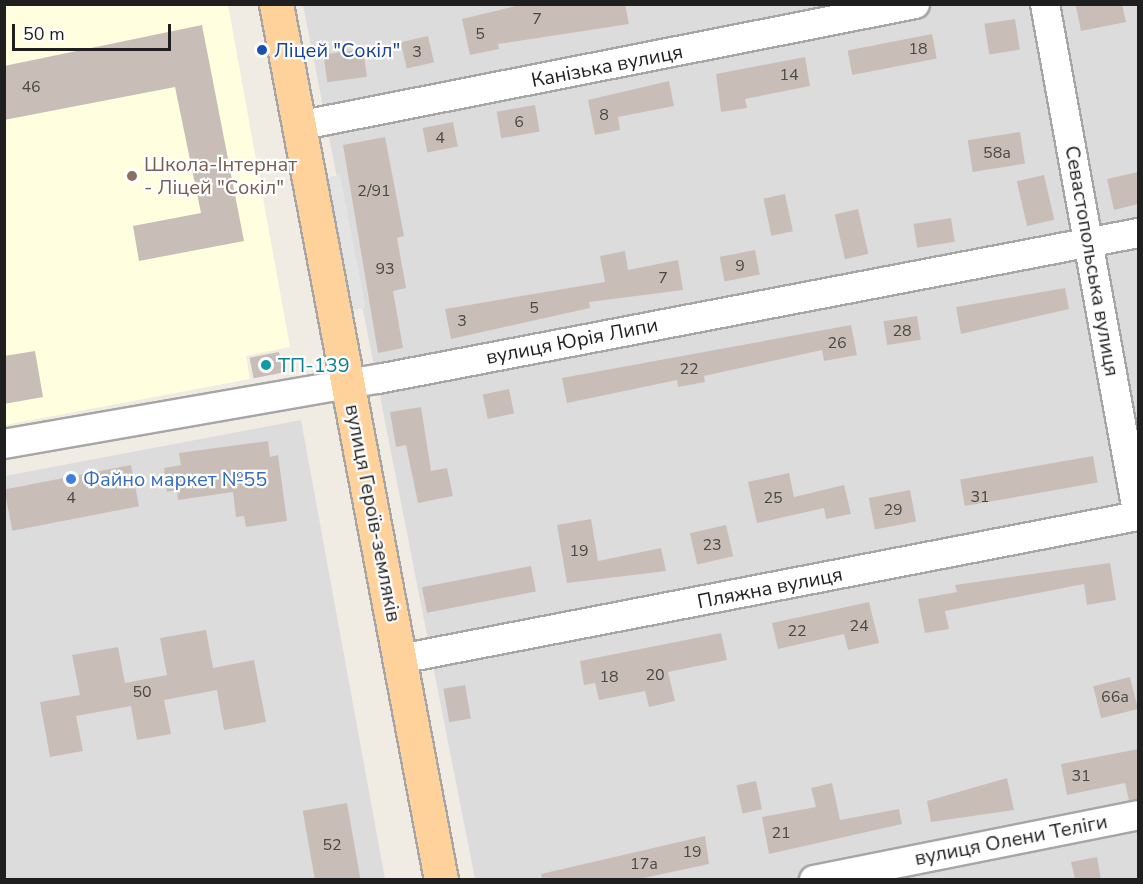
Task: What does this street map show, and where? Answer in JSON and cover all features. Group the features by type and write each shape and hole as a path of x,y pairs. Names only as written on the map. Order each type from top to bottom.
{"main road":[{"name":"вулиця Героїв-земляків","path":"276,4 441,879"}],"street":[{"name":"Канізька вулиця","path":"298,126 915,4"},
{"name":"Севастопольська вулиця","path":"1045,4 1138,516"},
{"name":"вулиця Юрія Липи","path":"4,444 348,383 1138,233"},
{"name":"Пляжна вулиця","path":"400,659 1138,516"},
{"name":"вулиця Олени Теліги","path":"814,879 1138,815"}],"shaded area":[{"name":"Школа-Інтернат - Ліцей \"Сокіл\"","path":"5,5 228,5 290,347 246,356 250,379 5,425"},
{"path":"303,5 1138,5 1138,879 475,879"},
{"path":"340,175 366,308 351,310 325,178"},
{"path":"301,420 385,879 5,880 5,476"}],"building":[{"path":"524,4 625,4 629,24 498,44 499,49 470,55 462,19"},
{"path":"1122,4 1126,22 1081,31 1076,6"},
{"path":"1015,19 1020,50 989,54 984,24"},
{"path":"202,25 244,241 139,261 133,226 201,213 175,87 4,120 4,66"},
{"path":"932,34 937,59 852,75 848,50"},
{"path":"428,36 434,62 407,69 401,42"},
{"path":"363,49 367,77 327,82 323,55"},
{"path":"805,57 810,86 745,99 747,108 721,112 716,74"},
{"path":"669,81 674,106 618,117 620,130 595,135 588,100"},
{"path":"535,105 540,132 501,138 497,112"},
{"path":"453,122 458,147 427,152 423,128"},
{"path":"1020,132 1025,164 973,172 968,140"},
{"path":"385,137 404,236 397,238 406,288 393,291 403,348 378,353 343,145"},
{"path":"1138,172 1138,204 1114,210 1107,179"},
{"path":"1044,175 1054,220 1027,226 1017,181"},
{"path":"785,194 793,231 771,236 763,199"},
{"path":"858,209 868,254 845,259 835,214"},
{"path":"951,218 955,242 917,248 913,224"},
{"path":"755,250 760,275 724,281 720,257"},
{"path":"625,251 628,270 678,260 683,290 589,302 590,308 451,339 445,309 605,282 600,256"},
{"path":"1065,288 1069,309 961,334 956,307"},
{"path":"917,316 921,340 887,345 883,321"},
{"path":"851,325 857,355 824,361 822,350 704,376 705,382 678,387 677,380 567,403 562,378"},
{"path":"35,351 43,397 4,404 4,356"},
{"name":"ТП-139","path":"279,352 283,373 254,378 250,358"},
{"path":"509,389 514,413 488,419 483,395"},
{"path":"421,407 431,471 447,468 453,496 418,503 406,445 396,447 390,412"},
{"path":"268,441 270,457 278,455 287,521 246,527 244,516 236,517 233,492 178,500 177,490 167,492 164,468 181,465 179,453"},
{"path":"1093,456 1098,483 965,506 960,479"},
{"path":"131,465 139,506 12,531 4,490"},
{"path":"789,473 794,497 844,485 851,514 826,519 824,508 757,523 748,482"},
{"path":"910,490 916,521 875,529 869,498"},
{"path":"591,519 598,561 661,548 666,571 567,583 557,525"},
{"path":"726,525 733,556 697,565 690,533"},
{"path":"1110,563 1116,600 1087,605 1084,584 945,611 949,629 925,633 918,599 957,592 955,585"},
{"path":"531,566 536,592 427,613 422,587"},
{"path":"869,602 879,643 848,650 844,634 778,649 772,623"},
{"path":"206,630 213,668 254,660 266,722 224,730 217,690 164,700 171,734 137,740 131,706 76,716 83,751 50,757 40,702 80,695 72,655 118,647 125,683 167,675 160,638"},
{"path":"721,633 727,660 668,672 675,701 649,707 645,691 599,700 595,683 584,685 580,661"},
{"path":"1130,677 1138,709 1101,718 1093,686"},
{"path":"465,685 471,718 449,722 443,689"},
{"path":"1138,749 1138,799 1129,800 1125,783 1067,795 1061,764"},
{"path":"1007,778 1014,810 931,822 927,801"},
{"path":"756,781 762,809 742,814 736,785"},
{"path":"832,783 840,820 899,809 902,824 769,854 762,817 816,807 811,788"},
{"path":"347,803 360,879 315,880 303,811"},
{"path":"705,836 709,864 639,879 542,879 541,874"},
{"path":"1097,857 1101,879 1075,879 1071,862"}],"place":[{"name":"Ліцей \"Сокіл\"","path":"262,50"},
{"name":"Школа-Інтернат - Ліцей \"Сокіл\"","path":"132,176"},
{"name":"ТП-139","path":"266,365"},
{"name":"Файно маркет №55","path":"71,479"}]}
